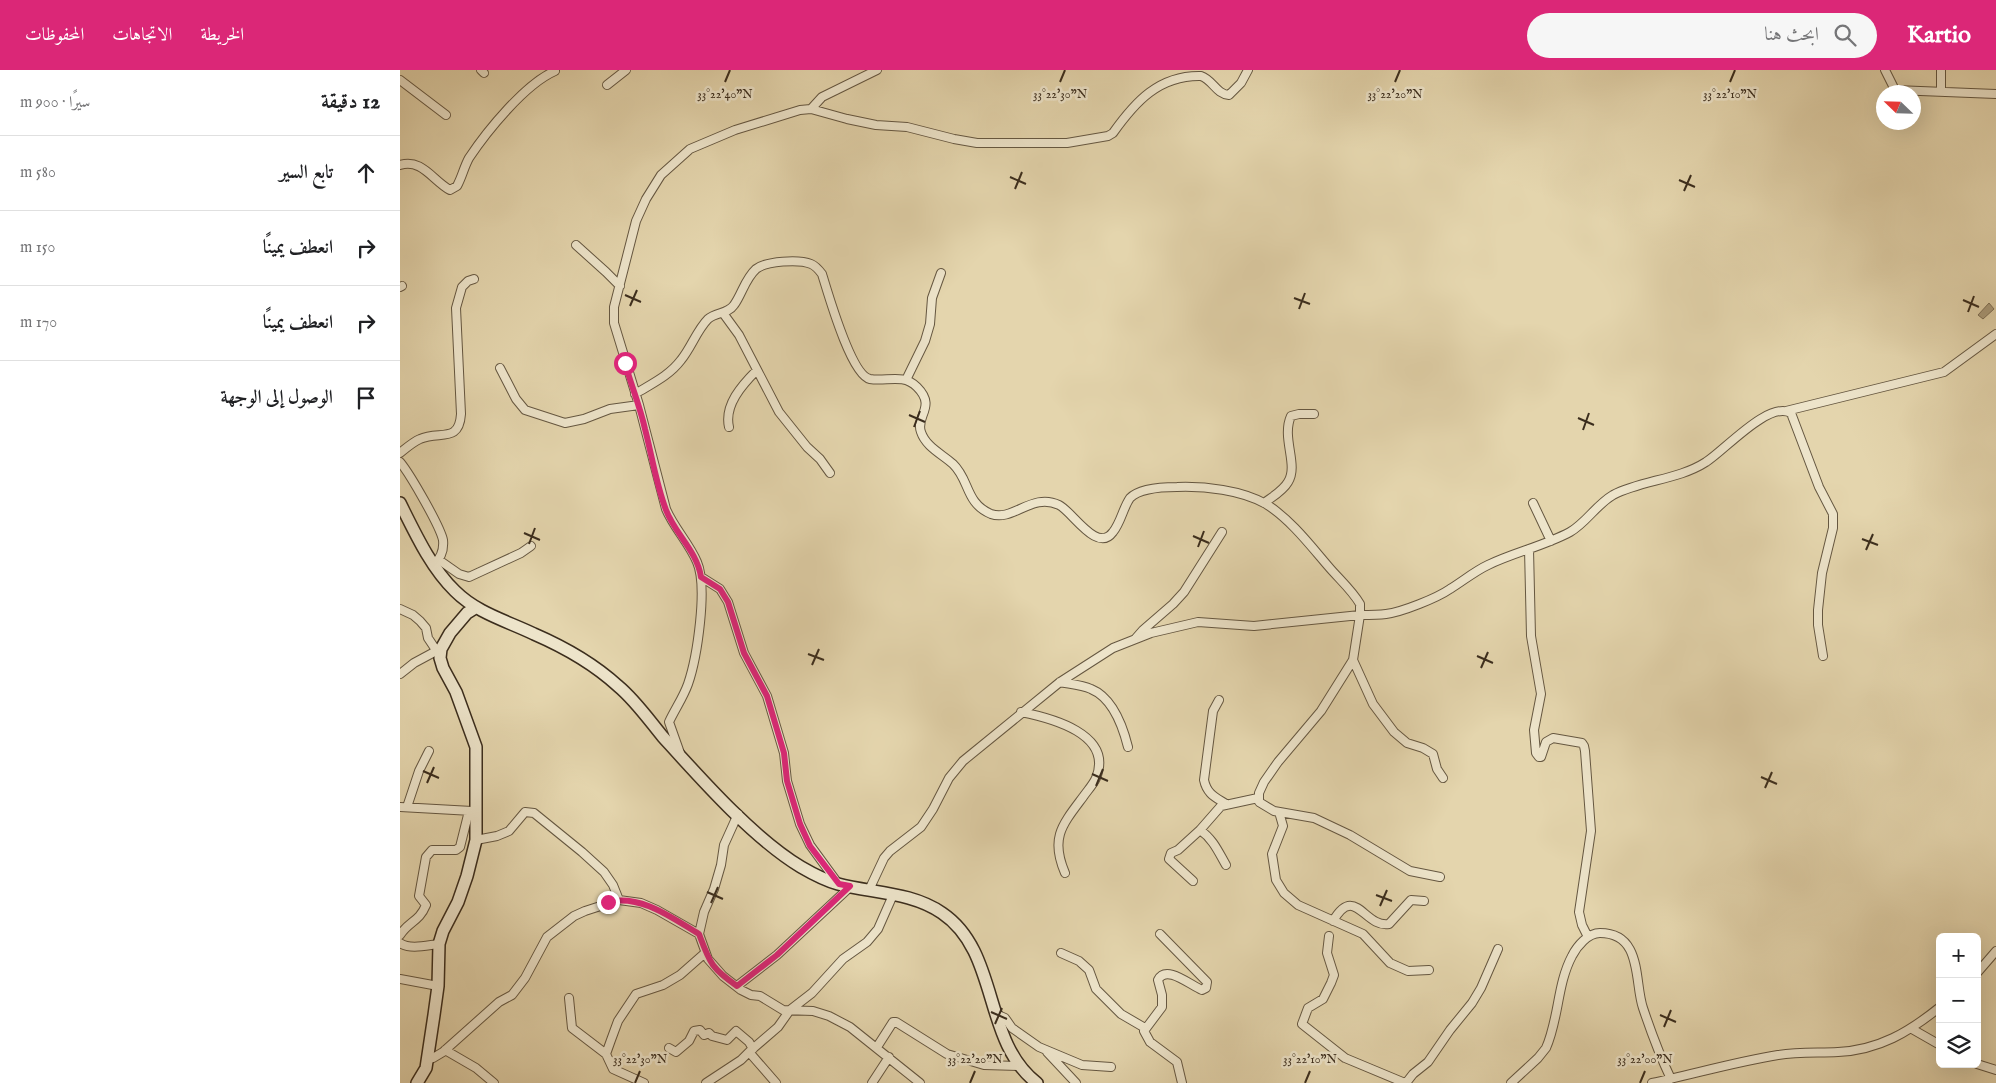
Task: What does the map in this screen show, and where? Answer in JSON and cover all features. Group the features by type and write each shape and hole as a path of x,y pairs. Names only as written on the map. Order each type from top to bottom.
{"street":[{"path":"607,85 626,70"},
{"path":"811,109 822,97 877,70"},
{"path":"681,757 669,722 685,690 692,666 701,614 701,577 698,563 670,519 666,509 639,405 614,323 614,308 631,235 639,211 661,175 680,156 696,146 735,130 800,110 811,109 876,125 907,126 954,140 977,143 1067,143 1108,136 1142,98 1158,86 1201,76 1207,79 1221,93 1229,95 1248,70"},
{"path":"1885,70 1895,90 1996,94"},
{"path":"1941,70 1941,92"},
{"path":"400,165 408,163 422,167 450,190 457,186 468,160 503,116 538,81 555,71"},
{"path":"400,80 446,115"},
{"path":"576,245 620,286"},
{"path":"635,394 673,369 683,357 704,323 715,314 729,311 734,306 750,276 762,265 794,261 810,264 822,274 847,346 861,374 870,379 900,378 916,385 926,405 920,426 925,440 960,472 971,498 976,504 992,514 998,516 1007,515 1030,504 1051,502 1067,509 1088,532 1101,538 1113,533 1130,498 1134,494 1144,491 1169,487 1203,488 1247,496 1264,504 1304,539 1357,599 1361,609 1353,660 1321,711 1269,775 1258,798"},
{"path":"906,380 925,341 930,324 932,298 941,273"},
{"path":"400,453 420,439 440,436 456,431 459,428 461,414 456,308 464,284 474,280"},
{"path":"723,313 739,335 779,412 830,473"},
{"path":"869,890 884,858 890,850 921,827 954,770 971,753 1060,682 1113,648 1136,638 1198,622 1254,626 1386,614 1427,600 1450,590 1488,565 1551,541 1571,531 1597,507 1614,495 1641,484 1696,468 1707,462 1752,425 1772,414 1944,372 1996,334"},
{"path":"500,368 516,399 525,410 565,423 584,419 610,409 639,405"},
{"path":"729,427 728,420 731,404 756,370"},
{"path":"1786,410 1791,413 1819,487 1833,514 1833,528 1822,573 1818,610 1818,625 1823,656"},
{"path":"1264,504 1286,485 1290,477 1292,470 1288,446 1288,426 1291,416 1314,414"},
{"path":"400,462 424,502 443,540 442,553 436,562"},
{"path":"1533,503 1551,541"},
{"path":"400,504 436,562 438,573 455,591 475,608 563,648 620,687 681,757 738,814 785,857 822,879 924,903 942,913 960,929 969,941 978,959 1011,1053 1019,1066 1037,1083"},
{"path":"1136,638 1184,592 1222,532"},
{"path":"436,562 469,577 532,546"},
{"path":"1529,549 1531,636 1541,694 1534,730 1536,753 1541,757 1546,742 1553,738 1582,743 1586,751 1591,831 1579,912 1582,925 1588,937"},
{"path":"701,577 720,589 728,602 744,653 767,696 784,753 789,790 802,830 810,846 844,885"},
{"path":"400,674 414,663 439,650 457,624 475,608"},
{"path":"400,609 413,615 420,621 426,628 428,638 439,650 443,668 456,692 476,747 472,811 476,840 458,902 443,931 439,944 438,986 426,1068 417,1083"},
{"path":"1353,660 1373,704 1389,725 1402,740 1433,754 1437,769 1443,778"},
{"path":"1060,682 1092,689 1100,694 1115,712 1128,747"},
{"path":"1219,700 1213,711 1204,780 1206,790 1210,795 1226,804"},
{"path":"1021,712 1056,721 1079,731 1092,744 1098,758 1098,771 1095,780 1066,818 1060,834 1058,851 1065,873"},
{"path":"429,752 404,807 472,811"},
{"path":"1193,881 1169,859 1171,853 1178,850 1200,830 1216,810 1226,804 1258,798"},
{"path":"1258,798 1263,806 1279,812 1314,818 1350,835 1410,871 1440,877"},
{"path":"400,935 406,927 418,920 426,905 419,896 426,857 432,850 458,848 472,811"},
{"path":"476,840 497,836 509,831 525,812 534,812 604,872 613,885 619,900"},
{"path":"1279,812 1283,826 1272,854 1276,880 1284,893 1298,906 1363,934 1390,963 1408,971 1429,970"},
{"path":"738,814 724,845 718,873 704,912 699,934 705,953 713,966 723,976 751,996 760,996 776,1006 790,1010 813,1012 829,1016 850,1027 920,1083"},
{"path":"1200,830 1215,844 1226,865"},
{"path":"737,986 777,955 844,885"},
{"path":"706,1083 742,1060 778,1027 790,1010 812,993 843,958 867,942 878,929 893,895"},
{"path":"427,1060 445,1050 499,1002 515,992 525,978 547,937 574,916 598,905 619,900 641,903 699,934"},
{"path":"1333,921 1341,908 1346,905 1352,906 1380,923 1388,924 1411,900 1424,901"},
{"path":"1511,1083 1546,1048 1569,964 1577,948 1588,937 1604,933 1618,938 1628,947 1637,970 1643,1007 1671,1079"},
{"path":"1160,934 1202,975 1208,984 1202,990 1174,976 1166,973 1162,974 1158,980 1162,995 1162,1006 1145,1028 1144,1034 1150,1042 1177,1062 1182,1083"},
{"path":"1329,936 1328,953 1334,975 1332,983 1323,998 1308,1008 1302,1024 1345,1058 1405,1083 1428,1062 1472,1003 1481,988 1498,949"},
{"path":"400,943 405,946 439,944"},
{"path":"1981,968 1996,951"},
{"path":"606,1054 615,1028 636,994 663,985 680,975 705,953"},
{"path":"1061,953 1079,961 1088,970 1096,989 1120,1014 1145,1028"},
{"path":"400,979 438,986"},
{"path":"569,998 572,1028 606,1054 612,1069 644,1083"},
{"path":"1652,1083 1730,1064 1783,1054 1848,1051 1869,1048 1890,1041 1912,1029 1936,1010"},
{"path":"996,1014 1004,1018 1012,1028 1045,1050 1082,1065 1111,1067"},
{"path":"876,1047 893,1022 896,1022 947,1054 984,1065 1019,1066"},
{"path":"1912,1029 1936,1043"},
{"path":"669,1048 676,1052 689,1041 694,1031 700,1030 704,1035 709,1033 712,1036 726,1040 736,1031 749,1042 751,1050 776,1083"},
{"path":"445,1050 476,1068 494,1083"},
{"path":"1045,1050 1076,1083"},
{"path":"872,1083 889,1057"},
{"path":"1981,1065 1996,1070"}],"shaded area":[{"path":"1989,303 1994,309 1983,319 1978,315"}],"route":[{"path":"608,902 619,900 641,903 699,934 705,953 713,966 737,986 777,955 850,886 839,884 810,846 805,836 789,790 784,753 767,696 749,665 725,596 716,585 701,577 698,563 670,519 661,495 639,405 625,363"}]}
